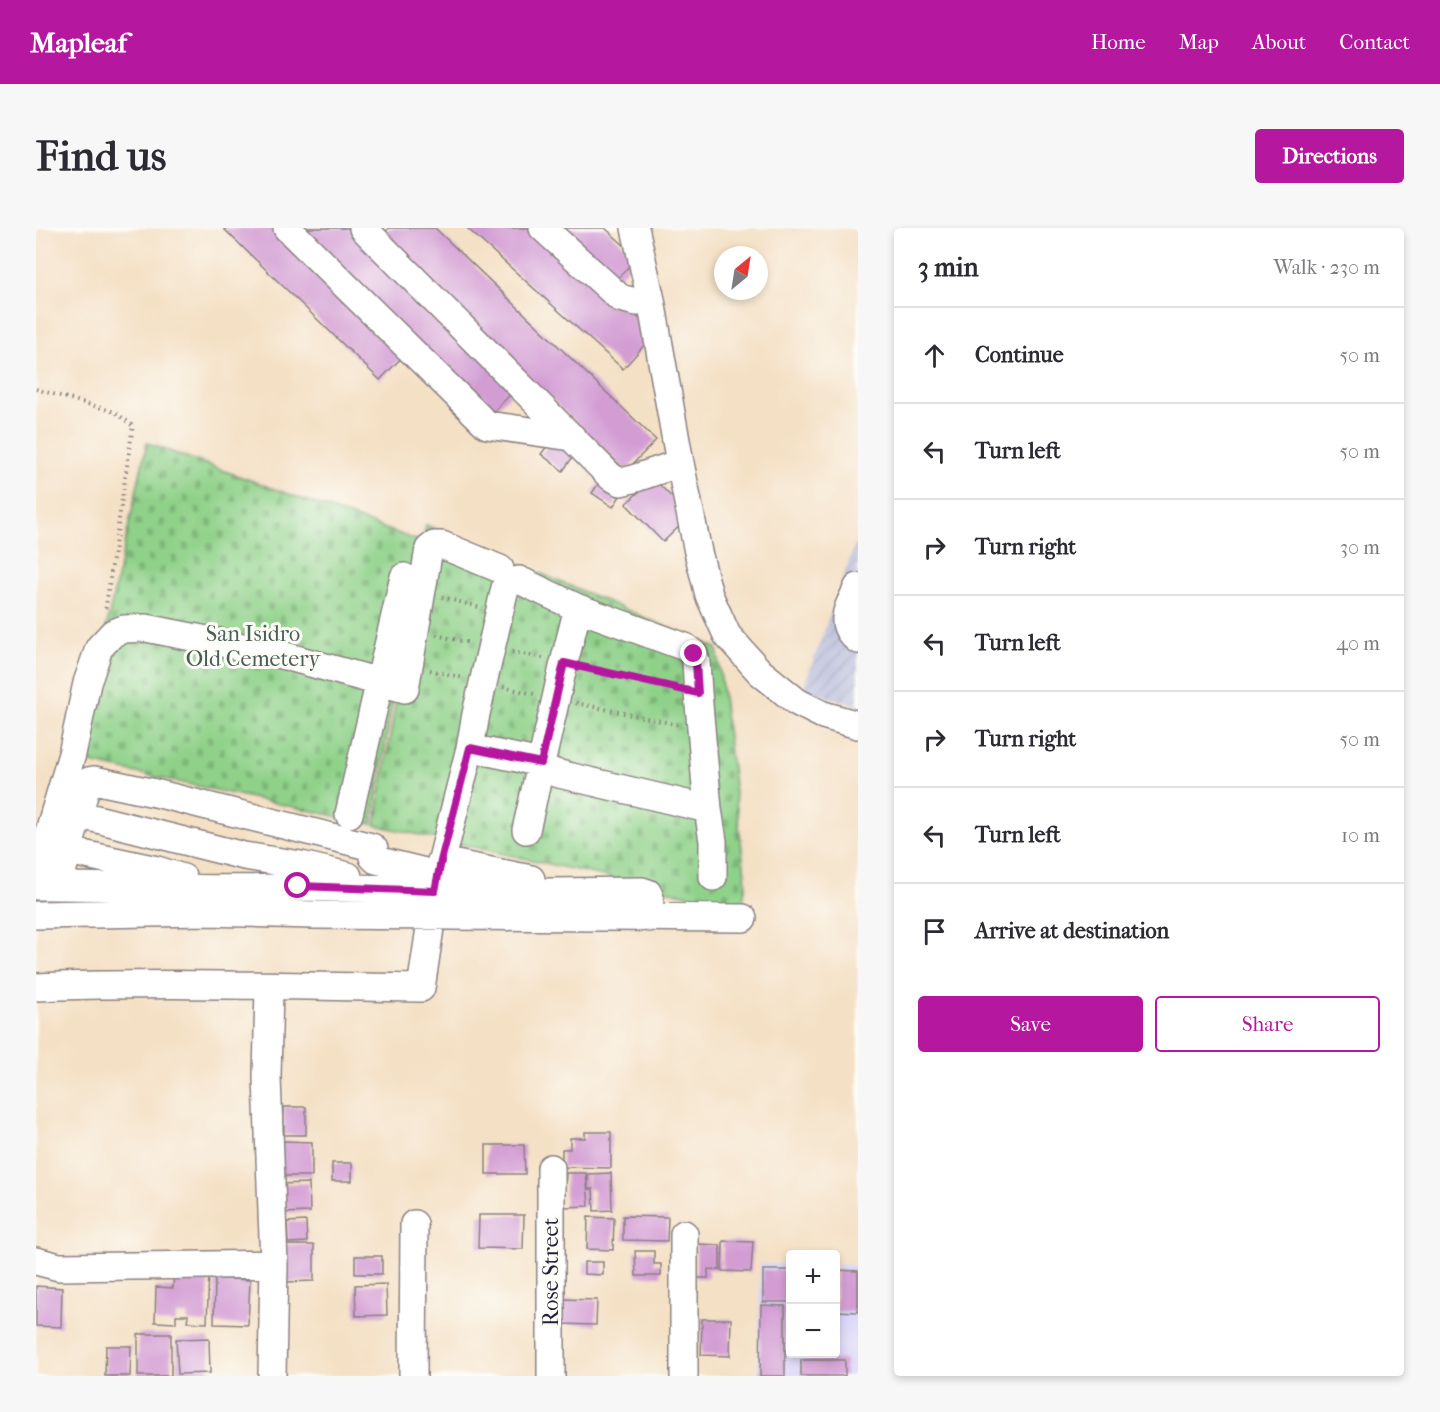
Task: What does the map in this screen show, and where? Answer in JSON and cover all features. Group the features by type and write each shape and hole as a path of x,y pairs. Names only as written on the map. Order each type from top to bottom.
{"street":[{"path":"287,228 487,425 572,437"},
{"path":"363,228 611,477 621,482 680,463"},
{"path":"543,228 620,298 636,302 651,300"},
{"path":"635,228 651,300 680,463 709,595 727,635 760,672 797,702 823,715 858,725"},
{"path":"349,814 381,682 413,585 429,549 435,545 442,545 506,587 578,608 685,647 694,654 708,810 713,841 712,877"},
{"path":"43,882 87,683 99,648 113,633 124,629 146,628 278,654 405,689 415,630 413,585"},
{"path":"36,987 99,984 421,988 437,886 506,587"},
{"path":"858,587 845,615 851,634 858,640"},
{"path":"526,830 578,608"},
{"path":"470,748 541,763 555,773 708,810"},
{"path":"43,882 68,851 87,784 94,780 372,847 373,857 376,860 437,886 649,918 743,918"},
{"path":"77,814 244,856 304,880 408,890 533,880 551,904"},
{"path":"234,888 255,817"},
{"path":"307,830 304,880 312,915"},
{"path":"68,851 157,870 190,881 205,896"},
{"path":"36,915 102,914 205,896 234,888 264,889 304,880"},
{"path":"43,882 205,896 312,915 437,886"},
{"path":"102,886 102,914"},
{"path":"269,986 267,1078 274,1264 272,1376"},
{"name":"Rose Street","path":"550,1168 551,1376"},
{"path":"413,1376 414,1224"},
{"path":"684,1234 684,1376"},
{"path":"36,1261 60,1267 274,1264"}],"path":[{"path":"36,389 115,412 133,426 105,613"},
{"path":"413,585 506,587"},
{"path":"415,630 698,693"},
{"path":"409,665 701,729"}],"shaded area":[{"path":"858,537 858,706 803,689"},
{"path":"760,1264 786,1264 786,1358 840,1358 840,1265 858,1265 858,1376 758,1376"}],"green space":[{"name":"San Isidro Old Cemetery","path":"147,443 419,541 372,824 77,760"},
{"path":"426,525 717,648 746,882 742,907 375,825"}],"building":[{"path":"223,228 281,228 408,351 380,380"},
{"path":"300,228 357,228 519,386 491,414"},
{"path":"389,228 435,228 656,440 626,471 381,236"},
{"path":"467,228 539,228 655,333 623,369"},
{"path":"550,228 605,228 637,257 613,284"},
{"path":"553,438 575,454 563,471 541,454"},
{"path":"603,477 624,490 613,507 592,493"},
{"path":"653,478 690,516 663,542 626,504"},
{"path":"284,1107 306,1107 306,1135 284,1135"},
{"path":"585,1132 611,1132 611,1168 562,1167 562,1149 570,1149 570,1138 585,1138"},
{"path":"281,1141 312,1142 312,1176 281,1176"},
{"path":"486,1145 524,1145 525,1174 486,1174"},
{"path":"332,1163 352,1163 352,1181 332,1181"},
{"path":"566,1173 586,1173 589,1206 564,1207"},
{"path":"611,1173 612,1210 594,1211 593,1189 588,1189 588,1174"},
{"path":"309,1183 310,1212 280,1213 279,1184"},
{"path":"479,1215 524,1215 523,1249 478,1248"},
{"path":"623,1216 668,1217 667,1241 623,1240"},
{"path":"588,1217 614,1218 613,1250 587,1249"},
{"path":"306,1221 307,1242 288,1243 287,1222"},
{"path":"723,1241 753,1242 751,1272 722,1271"},
{"path":"696,1244 720,1245 720,1270 708,1269 708,1278 696,1278"},
{"path":"284,1245 314,1245 314,1281 285,1282"},
{"path":"635,1251 654,1251 654,1264 661,1264 661,1276 636,1276"},
{"path":"355,1256 382,1256 382,1274 355,1274"},
{"path":"584,1262 603,1262 603,1275 584,1274"},
{"path":"174,1270 209,1272 207,1323 187,1322 188,1315 176,1315 176,1323 155,1322 156,1287 173,1288"},
{"path":"763,1270 786,1270 786,1302 763,1302"},
{"path":"840,1270 858,1271 858,1312 840,1311"},
{"path":"215,1278 250,1280 248,1325 214,1324"},
{"path":"386,1284 387,1315 356,1316 355,1285"},
{"path":"36,1286 62,1288 61,1327 36,1326"},
{"path":"561,1299 597,1300 596,1325 560,1324"},
{"path":"761,1305 785,1306 785,1376 760,1376"},
{"path":"702,1319 731,1319 730,1356 701,1355"},
{"path":"138,1334 171,1334 171,1376 138,1376"},
{"path":"209,1338 210,1373 178,1374 176,1339"},
{"path":"106,1346 131,1346 130,1376 105,1376"},
{"path":"801,1360 845,1360 845,1376 801,1376"}],"route":[{"path":"298,886 435,891 470,748 541,763 564,663 698,693 694,654"}]}
